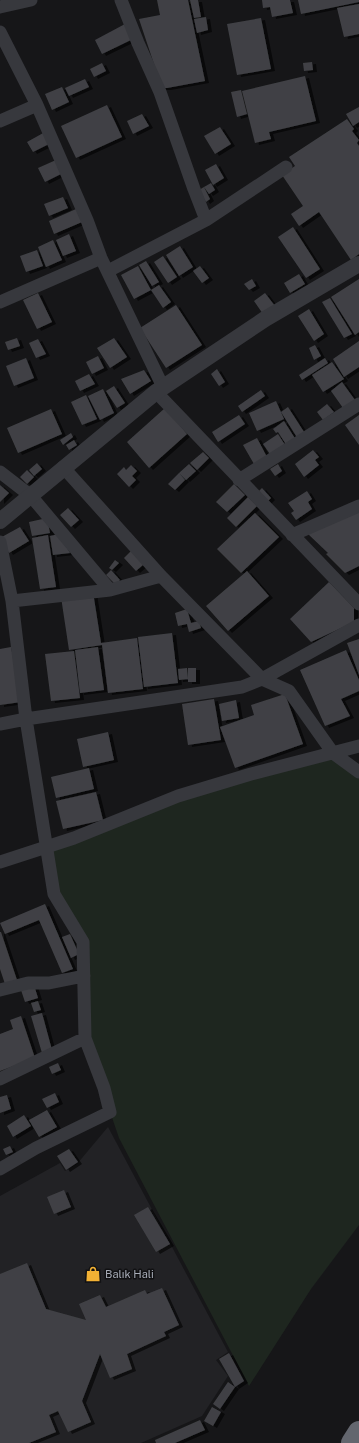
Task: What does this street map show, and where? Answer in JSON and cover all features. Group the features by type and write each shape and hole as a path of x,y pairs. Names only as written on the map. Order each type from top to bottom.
{"highway":[{"path":"352,1443 359,1432"}],"street":[{"path":"0,7 31,0"},
{"path":"121,0 160,92 206,220"},
{"path":"0,34 37,105 87,220 101,258 160,389 239,480 359,604"},
{"path":"0,120 37,105"},
{"path":"108,271 206,220 286,167"},
{"path":"0,302 101,258"},
{"path":"0,521 160,389 265,319 359,264"},
{"path":"239,480 359,404"},
{"path":"64,467 161,576 262,679 289,691 333,753 359,772"},
{"path":"0,472 31,496 110,590"},
{"path":"292,535 359,506"},
{"path":"0,542 12,601 26,718 54,894 83,942 85,1038 104,1088 110,1112 36,1148 0,1169"},
{"path":"12,601 110,590 161,576"},
{"path":"0,724 26,718 242,687 262,679 359,625"},
{"path":"0,862 74,838 178,796 251,774 359,746"},
{"path":"0,990 28,983 49,984 84,976"},
{"path":"0,1079 85,1038"}],"shaded area":[{"path":"333,753 359,772 359,1225 311,1289 249,1386 119,1138 85,1038 83,942 54,894 46,847 178,796"},
{"name":"Balık Hali","path":"108,1127 228,1352 216,1360 228,1376 202,1416 141,1443 0,1443 0,1196 60,1163 65,1171 77,1164"}],"building":[{"path":"157,0 188,0 205,81 162,88 139,19 160,15"},
{"path":"190,0 198,0 201,17 194,18"},
{"path":"262,0 290,0 293,13 272,17 270,7 263,8"},
{"path":"298,0 359,0 359,2 301,14"},
{"path":"359,4 359,34 344,37 337,8"},
{"path":"206,17 208,30 197,33 194,19"},
{"path":"261,18 271,69 237,75 227,24"},
{"path":"125,24 133,39 102,54 95,40"},
{"path":"312,62 313,70 304,71 303,63"},
{"path":"102,63 106,71 94,77 90,69"},
{"path":"305,76 316,121 269,132 271,139 255,143 242,91"},
{"path":"85,79 89,87 69,96 65,88"},
{"path":"62,87 69,102 52,110 45,94"},
{"path":"241,90 247,114 237,117 231,92"},
{"path":"107,105 122,137 76,158 61,126"},
{"path":"359,107 359,122 353,126 346,114"},
{"path":"142,114 149,126 133,134 127,121"},
{"path":"347,119 354,129 352,131 359,140 357,143 359,146 359,254 351,260 319,212 299,226 291,214 303,206 282,175 295,166 289,157"},
{"path":"220,127 231,144 215,154 204,136"},
{"path":"45,132 51,143 33,152 27,142"},
{"path":"56,160 63,173 45,182 38,168"},
{"path":"216,164 224,178 213,185 205,170"},
{"path":"211,183 215,190 209,194 204,187"},
{"path":"204,187 210,199 206,202 199,190"},
{"path":"63,197 68,208 49,216 44,204"},
{"path":"76,209 82,222 54,234 49,221"},
{"path":"293,227 320,269 306,278 278,237"},
{"path":"69,234 76,251 63,256 56,240"},
{"path":"53,240 62,260 46,267 38,247"},
{"path":"180,246 193,267 179,276 166,255"},
{"path":"37,250 43,266 26,272 20,256"},
{"path":"163,256 177,277 168,283 154,262"},
{"path":"146,261 159,282 152,286 139,265"},
{"path":"138,266 151,290 134,299 121,275"},
{"path":"200,266 209,278 202,283 193,271"},
{"path":"299,274 305,284 290,293 284,283"},
{"path":"252,279 256,286 249,290 244,284"},
{"path":"359,279 359,332 355,335 331,297"},
{"path":"159,285 171,302 163,308 151,290"},
{"path":"38,293 52,322 37,329 23,300"},
{"path":"265,293 275,306 263,314 254,301"},
{"path":"330,298 352,334 344,338 322,302"},
{"path":"176,305 202,345 166,368 140,328"},
{"path":"309,309 324,334 314,341 298,316"},
{"path":"17,338 20,346 8,350 5,342"},
{"path":"114,338 127,357 110,368 97,348"},
{"path":"38,339 46,354 36,358 29,343"},
{"path":"359,341 359,367 344,377 333,359"},
{"path":"315,345 321,356 314,360 309,348"},
{"path":"98,356 104,368 92,374 86,362"},
{"path":"26,358 34,378 14,386 6,366"},
{"path":"325,358 328,363 302,380 299,375"},
{"path":"332,362 344,379 323,392 312,375"},
{"path":"217,369 225,382 219,386 211,374"},
{"path":"144,370 151,381 130,394 121,379"},
{"path":"89,374 95,384 80,391 75,381"},
{"path":"342,382 355,400 343,408 331,391"},
{"path":"114,386 125,403 117,408 106,391"},
{"path":"103,389 114,413 100,420 88,396"},
{"path":"261,390 265,396 242,412 238,406"},
{"path":"86,395 97,419 82,425 71,402"},
{"path":"276,401 284,419 257,431 249,413"},
{"path":"327,404 334,412 323,420 317,412"},
{"path":"288,407 306,435 298,439 281,412"},
{"path":"165,408 187,434 149,468 127,442"},
{"path":"51,409 62,434 18,453 7,428"},
{"path":"239,415 245,424 218,442 212,432"},
{"path":"359,415 359,445 345,425"},
{"path":"284,421 296,440 287,446 278,432 276,433 273,429"},
{"path":"71,433 73,437 63,445 60,440"},
{"path":"278,434 287,448 272,457 263,444"},
{"path":"257,438 267,457 254,464 243,445"},
{"path":"74,440 77,445 69,450 66,445"},
{"path":"313,450 319,457 315,460 319,465 304,477 295,464"},
{"path":"203,452 209,458 197,470 190,463"},
{"path":"37,463 42,469 34,476 29,470"},
{"path":"189,464 196,471 186,480 179,473"},
{"path":"278,464 282,471 275,476 270,469"},
{"path":"131,465 137,471 132,476 136,480 129,487 117,474 124,467 126,470"},
{"path":"27,470 34,477 27,484 20,477"},
{"path":"179,473 185,480 175,490 168,484"},
{"path":"234,484 245,495 227,512 216,502"},
{"path":"0,485 9,493 0,502"},
{"path":"262,488 271,498 267,502 258,492"},
{"path":"307,491 312,499 308,502 312,509 296,520 291,513 294,511 288,503"},
{"path":"248,497 257,506 236,527 227,518"},
{"path":"68,508 79,520 71,527 60,515"},
{"path":"359,512 359,566 345,573 326,554 328,553 308,534"},
{"path":"255,513 279,537 241,573 217,549"},
{"path":"47,518 50,533 32,536 29,522"},
{"path":"20,527 29,541 9,553 0,538"},
{"path":"59,534 70,553 53,555 50,536"},
{"path":"48,535 56,587 40,589 32,538"},
{"path":"132,550 144,564 136,571 124,558"},
{"path":"115,560 119,563 112,570 109,568"},
{"path":"111,570 120,580 115,584 106,575"},
{"path":"247,571 269,596 228,631 206,606"},
{"path":"329,582 354,608 354,622 311,642 290,619"},
{"path":"93,592 101,643 137,638 143,689 108,693 102,645 69,650 61,597"},
{"path":"187,609 191,623 199,621 201,628 189,632 187,624 178,626 175,613"},
{"path":"172,633 178,683 144,687 138,637"},
{"path":"359,639 359,675 347,643"},
{"path":"11,647 21,702 0,705 0,649"},
{"path":"98,647 104,690 80,693 75,650"},
{"path":"346,650 359,680 359,691 341,699 350,716 325,726 300,670"},
{"path":"74,651 80,698 51,701 45,654"},
{"path":"187,668 188,679 179,680 178,669"},
{"path":"188,668 196,668 196,682 188,682"},
{"path":"285,694 303,744 235,768 220,727 254,715 251,705"},
{"path":"214,699 221,740 188,745 182,704"},
{"path":"236,700 239,718 222,721 219,704"},
{"path":"108,732 114,760 83,767 77,739"},
{"path":"89,768 94,789 56,798 51,777"},
{"path":"96,792 103,820 63,829 56,801"},
{"path":"45,904 73,969 62,973 39,920 5,934 0,923"},
{"path":"0,932 17,980 5,984 0,969"},
{"path":"70,934 79,954 71,958 62,937"},
{"path":"34,985 38,998 25,1002 21,990"},
{"path":"38,1001 41,1010 34,1012 31,1003"},
{"path":"42,1013 52,1050 42,1053 31,1016"},
{"path":"21,1016 35,1058 0,1071 0,1034 13,1029 10,1020"},
{"path":"58,1063 61,1070 52,1074 49,1067"},
{"path":"55,1093 59,1102 47,1108 42,1099"},
{"path":"7,1095 11,1109 0,1113 0,1097"},
{"path":"47,1110 57,1127 39,1137 29,1120"},
{"path":"24,1115 31,1126 13,1137 7,1126"},
{"path":"10,1146 13,1152 6,1155 3,1149"},
{"path":"69,1149 78,1162 66,1170 57,1156"},
{"path":"64,1190 71,1207 54,1214 47,1197"},
{"path":"148,1207 170,1244 156,1252 134,1215"},
{"path":"27,1263 46,1309 86,1320 79,1304 100,1295 106,1307 145,1290 147,1294 162,1288 179,1325 164,1332 166,1336 127,1354 132,1369 110,1378 100,1354 82,1401 91,1422 68,1432 58,1411 49,1415 56,1432 29,1443 0,1443 0,1274"},
{"path":"229,1353 244,1381 235,1387 219,1359"},
{"path":"228,1382 235,1387 220,1409 213,1404"},
{"path":"212,1407 221,1412 213,1426 204,1421"},
{"path":"200,1420 205,1430 175,1443 156,1443 155,1440"}],"place":[{"name":"Balık Hali","path":"93,1274"}]}
